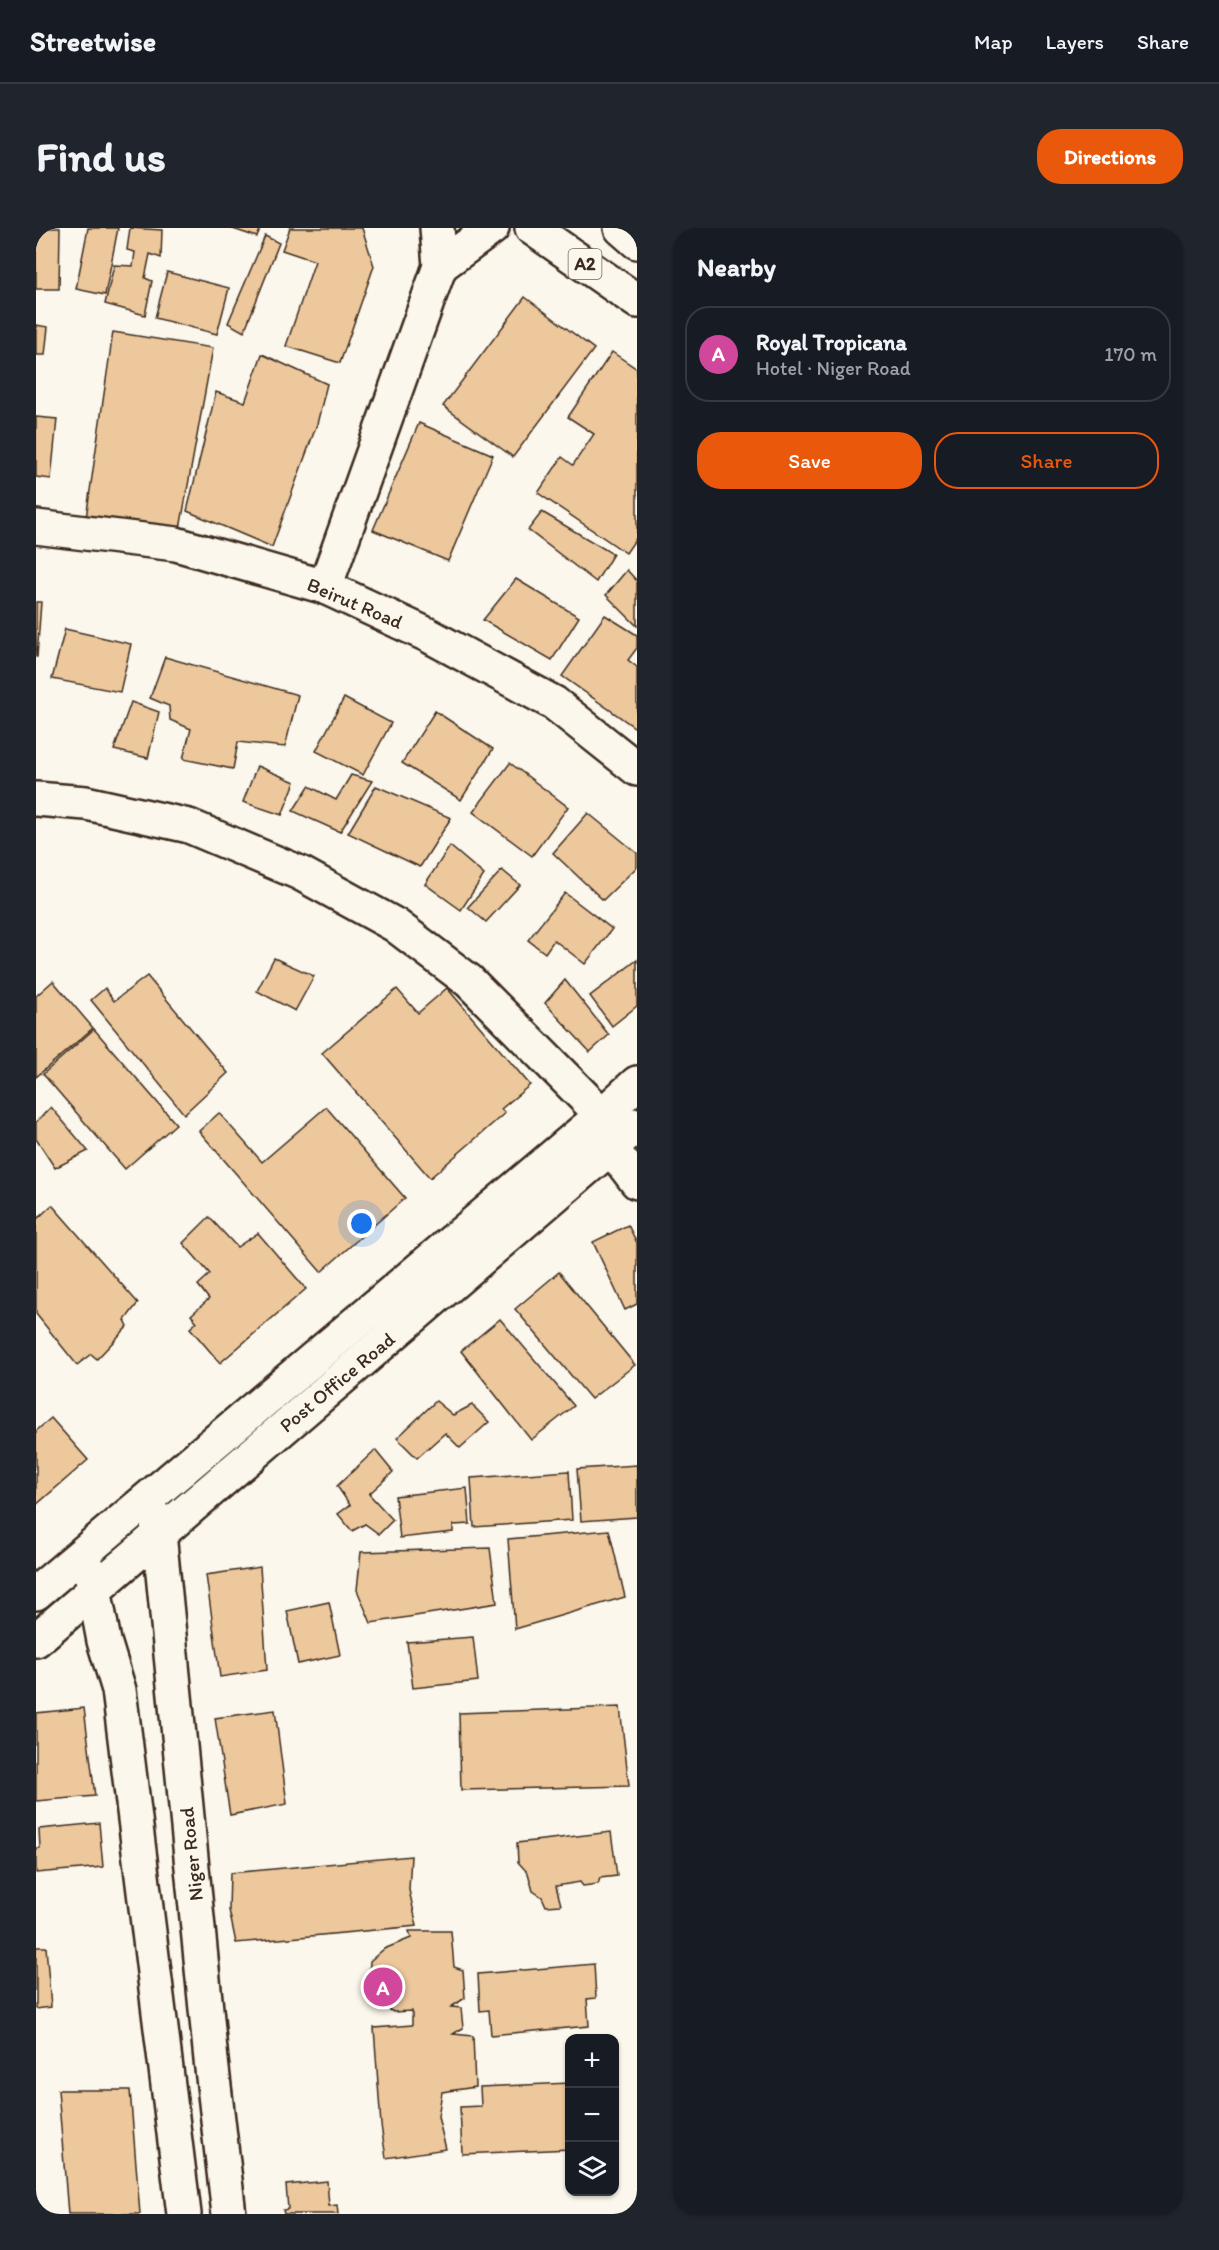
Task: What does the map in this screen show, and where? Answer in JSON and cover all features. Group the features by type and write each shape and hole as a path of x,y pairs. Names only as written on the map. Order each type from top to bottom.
{"main road":[{"path":"325,587 440,266 437,228"},
{"path":"440,266 492,228"},
{"name":"A2","path":"532,228 637,301"},
{"name":"A2","path":"621,228 637,242"},
{"name":"Beirut Road","path":"36,527 176,544 325,587 428,635 554,703 637,769"},
{"path":"36,799 86,803 189,826 300,873 395,925 469,981 602,1115"},
{"name":"Post Office Road","path":"36,1593 637,1083"},
{"name":"Post Office Road","path":"36,1640 637,1125"},
{"path":"611,1148 637,1182"},
{"name":"Niger Road","path":"152,1495 159,1533 211,2060 230,2214"},
{"path":"86,1551 104,1641 118,1690 184,2214"},
{"path":"166,2065 211,2060"}],"building":[{"path":"36,228 60,228 59,289 36,289"},
{"path":"88,228 118,228 105,295 76,289"},
{"path":"130,228 162,230 161,258 150,254 145,278 152,281 145,315 105,304 114,265 133,266 135,252 127,250"},
{"path":"230,228 261,228 257,237"},
{"path":"290,228 362,228 374,266 340,363 286,346 315,261 282,250"},
{"path":"265,236 279,243 244,332 228,323"},
{"path":"167,272 229,288 217,334 155,318"},
{"path":"525,297 594,349 513,457 443,406"},
{"path":"36,325 48,327 45,355 36,355"},
{"path":"113,332 213,348 180,529 85,525"},
{"path":"612,352 637,369 637,537 626,553 538,493 562,457 573,465 594,434 568,417"},
{"path":"262,354 327,384 317,424 272,547 187,511 216,392 245,402"},
{"path":"36,417 57,419 51,479 36,477"},
{"path":"419,423 493,455 448,561 373,530"},
{"path":"542,512 613,554 596,582 528,530"},
{"path":"627,570 637,581 637,626 606,595"},
{"path":"516,579 579,617 552,660 483,620"},
{"path":"36,602 41,602 37,657 36,657"},
{"path":"605,615 637,635 637,648 628,660 637,667 637,729 562,676"},
{"path":"65,629 131,644 120,692 52,679"},
{"path":"165,657 298,695 285,747 238,742 233,769 183,759 191,729 170,720 169,706 150,698"},
{"path":"344,698 391,723 363,775 316,751"},
{"path":"131,702 159,712 148,758 114,750"},
{"path":"435,711 493,749 461,800 402,763"},
{"path":"510,763 568,807 532,856 473,812"},
{"path":"257,766 295,782 282,815 243,802"},
{"path":"351,775 372,781 340,832 293,811 309,786 336,800"},
{"path":"376,786 451,818 420,867 348,833"},
{"path":"588,813 637,853 637,867 603,900 553,853"},
{"path":"450,846 484,875 461,910 425,884"},
{"path":"502,870 520,885 486,922 468,907"},
{"path":"565,893 612,929 585,964 554,940 545,953 528,940"},
{"path":"274,958 314,976 295,1011 257,991"},
{"path":"637,960 637,1006 612,1026 590,996"},
{"path":"147,976 228,1073 184,1114 91,1000 105,988 114,1001"},
{"path":"565,980 609,1035 590,1052 545,1003"},
{"path":"53,981 93,1028 36,1077 36,996"},
{"path":"447,988 530,1085 501,1109 505,1113 430,1178 322,1053 397,989 418,1013"},
{"path":"94,1029 176,1124 125,1169 43,1074"},
{"path":"51,1107 88,1151 55,1168 36,1139 36,1122"},
{"path":"326,1107 405,1198 321,1272 199,1131 219,1113 262,1162"},
{"path":"52,1205 138,1303 125,1320 128,1326 97,1359 91,1354 77,1365 36,1314 36,1220"},
{"path":"209,1217 237,1247 258,1233 306,1289 220,1363 190,1328 197,1322 191,1315 209,1299 198,1285 210,1274 183,1243"},
{"path":"628,1225 637,1243 637,1304 625,1310 593,1242"},
{"path":"559,1272 635,1365 591,1399 515,1309"},
{"path":"500,1319 574,1406 531,1440 461,1351"},
{"path":"436,1401 453,1415 472,1405 489,1422 460,1448 445,1433 417,1458 397,1438"},
{"path":"51,1418 88,1460 36,1505 36,1431"},
{"path":"375,1450 393,1472 369,1494 393,1520 379,1534 365,1524 352,1531 338,1514 350,1505 337,1486"},
{"path":"637,1465 637,1517 581,1521 577,1469"},
{"path":"569,1471 572,1520 474,1527 471,1478"},
{"path":"467,1488 470,1524 453,1525 453,1532 400,1538 395,1496"},
{"path":"609,1530 625,1597 515,1629 508,1539"},
{"path":"490,1548 497,1603 371,1623 357,1590 361,1552"},
{"path":"260,1567 267,1670 220,1677 206,1575"},
{"path":"329,1602 340,1655 298,1664 287,1611"},
{"path":"473,1637 478,1681 413,1688 407,1642"},
{"path":"620,1707 629,1786 461,1790 459,1713"},
{"path":"84,1708 95,1796 36,1801 36,1713"},
{"path":"275,1710 287,1804 230,1815 215,1718"},
{"path":"99,1823 103,1867 36,1873 36,1848 40,1848 39,1829"},
{"path":"611,1832 617,1876 600,1878 598,1884 583,1886 580,1882 556,1886 561,1905 546,1906 542,1897 533,1891 528,1873 518,1862 517,1843"},
{"path":"411,1856 409,1890 417,1926 236,1943 229,1910 230,1873"},
{"path":"409,1931 451,1931 454,1967 463,1970 465,1998 451,2007 461,2008 463,2028 453,2034 473,2036 475,2087 442,2092 438,2117 446,2149 386,2158 381,2125 374,2028 412,2025 412,2011 393,2012 374,2000 369,1980 370,1961 384,1949 411,1938"},
{"path":"36,1947 46,1947 51,2007 36,2009"},
{"path":"594,1964 596,1998 587,1999 589,2026 491,2035 489,2010 480,2011 478,1974"},
{"path":"565,2083 565,2149 462,2154 460,2107 481,2106 480,2087"},
{"path":"58,2090 130,2090 140,2214 68,2214"},
{"path":"327,2181 329,2206 337,2205 338,2214 284,2214 283,2210 288,2209 286,2185"}],"place":[{"name":"Royal Tropicana","path":"383,1987"}]}
